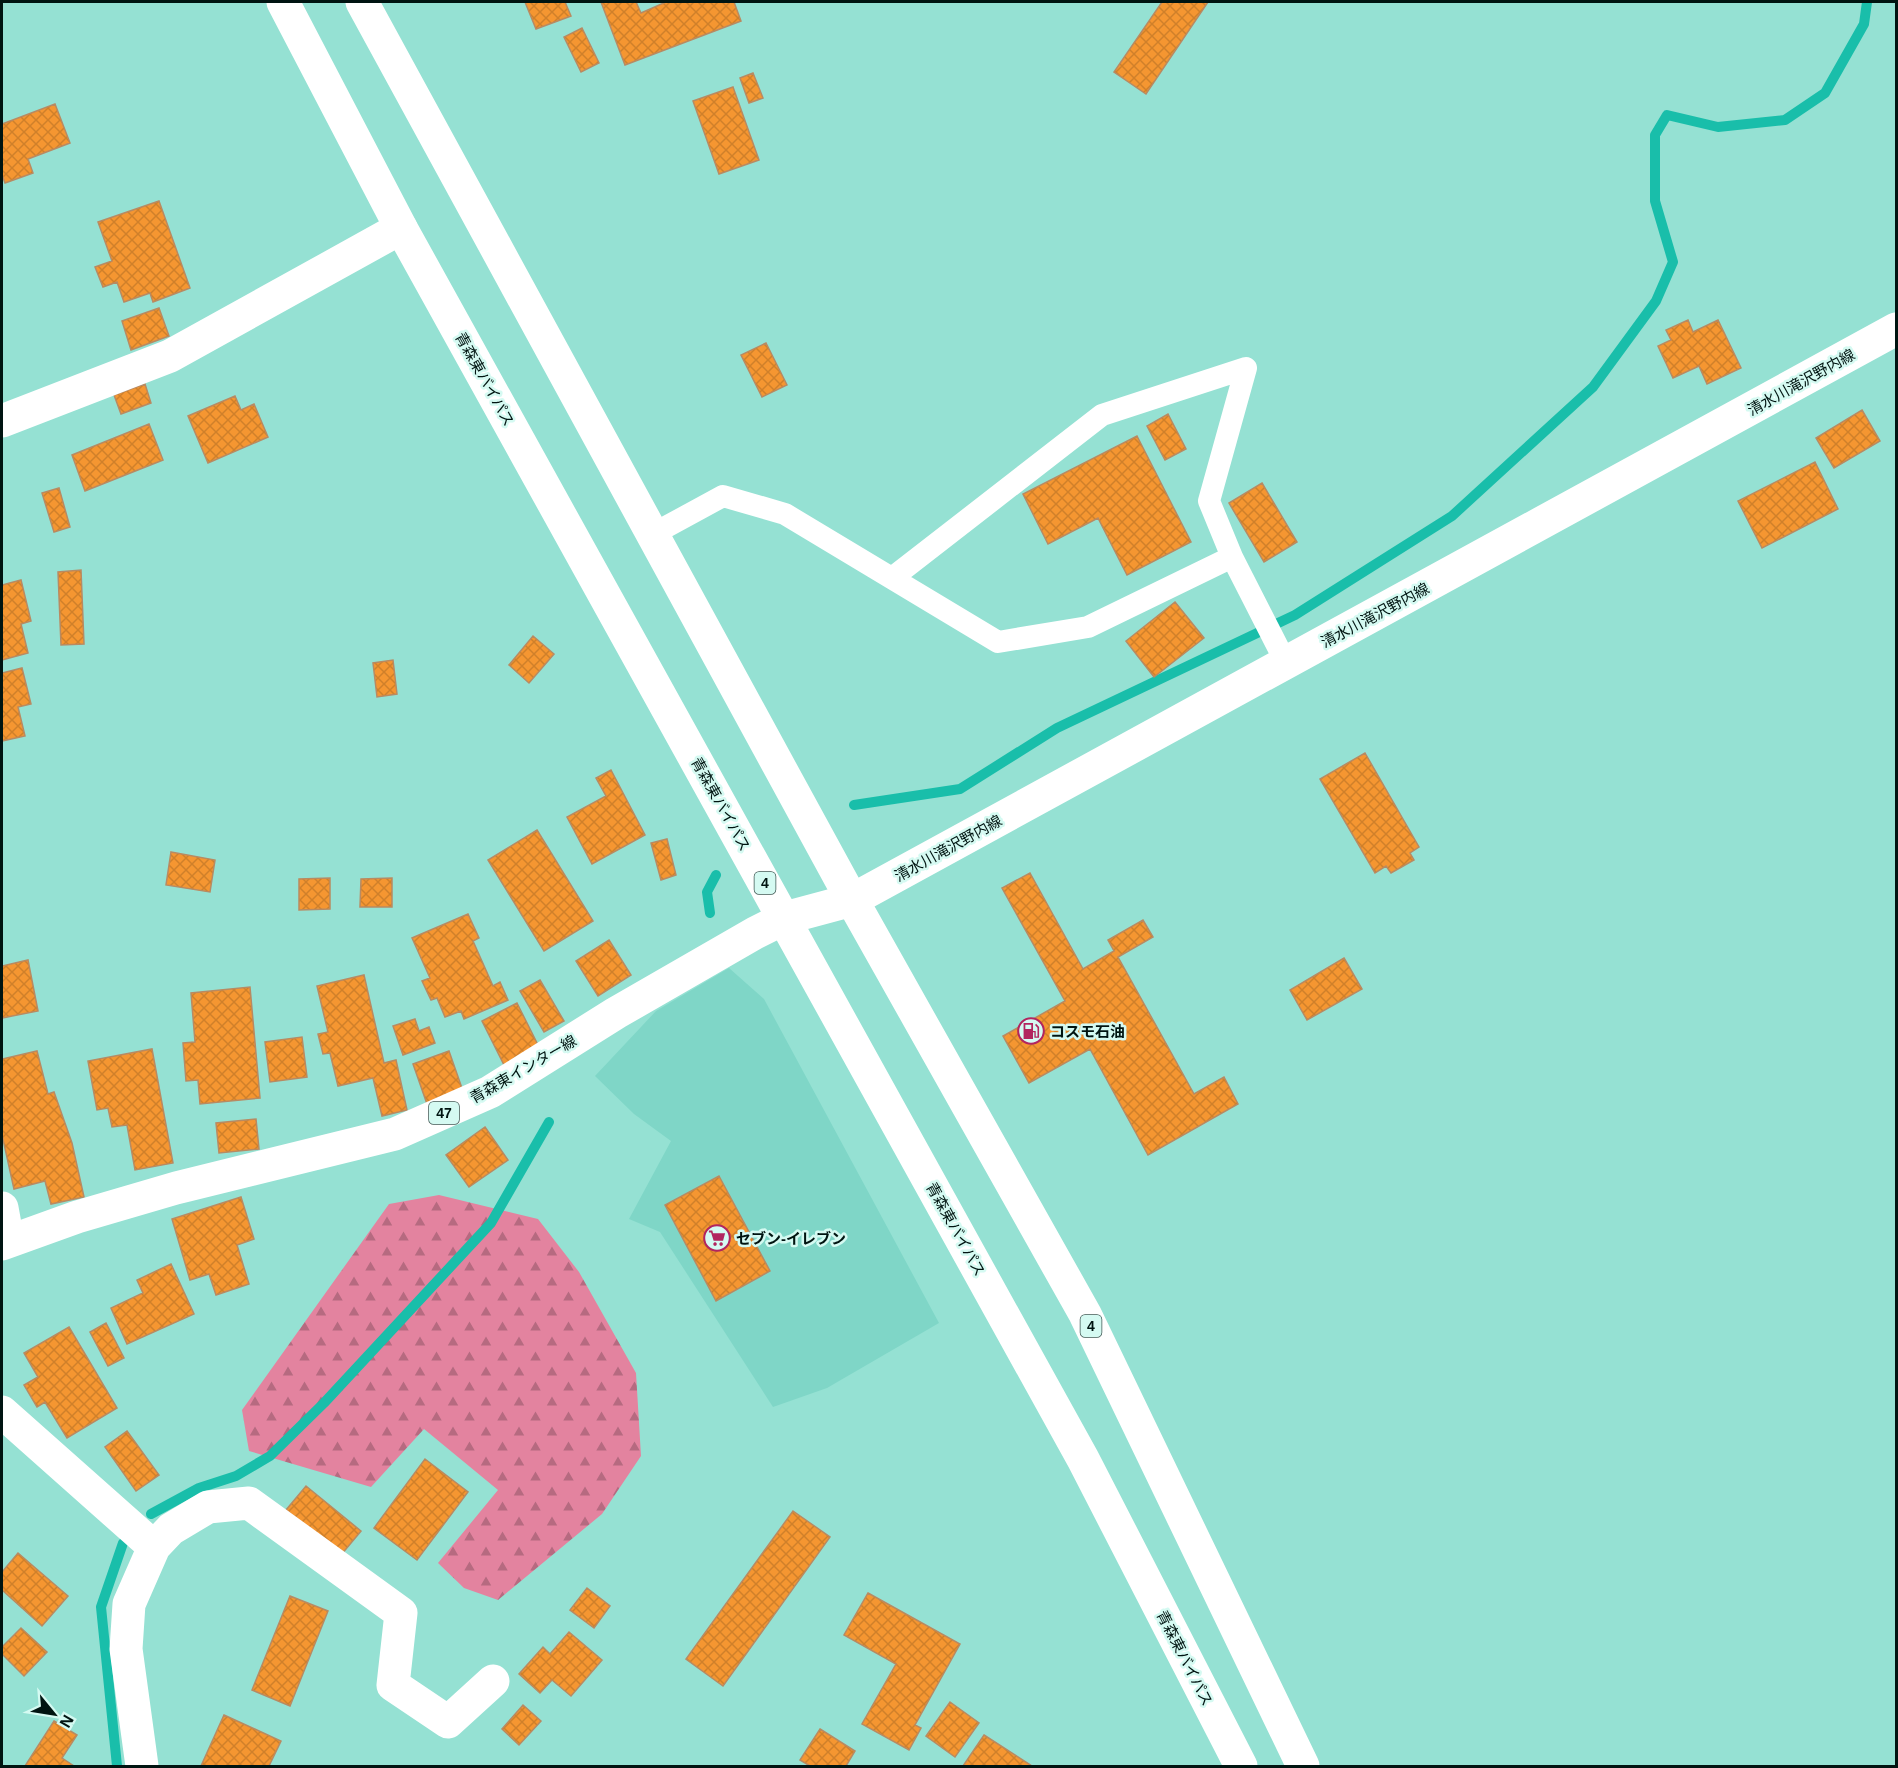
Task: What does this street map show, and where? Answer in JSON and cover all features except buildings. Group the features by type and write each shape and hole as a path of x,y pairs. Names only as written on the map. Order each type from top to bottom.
{"main road":[{"name":"青森東バイパス","path":"284,2 401,228 1083,1459 1241,1767"},
{"name":"4","path":"362,2 852,900 1085,1314 1303,1767"},
{"path":"2,421 170,356 401,228"},
{"name":"清水川滝沢野内線","path":"852,900 1280,651 1896,329"},
{"name":"青森東インター線","path":"5,1242 176,1188 395,1134 490,1092 616,1013 784,918 852,900"},
{"path":"2,1208 5,1242"},
{"path":"2,1412 154,1547"},
{"path":"142,1767 127,1638 129,1604 154,1547 171,1529 208,1508 249,1503 401,1613 393,1685 448,1722 493,1681"}],"lane":[{"path":"892,578 1102,416 1246,368 1209,501 1232,557 1280,651"},
{"path":"653,534 723,496 785,514 998,642 1088,627 1232,557"}],"shaded area":[{"path":"729,968 764,999 939,1323 827,1388 773,1407 660,1232 629,1219 671,1141 634,1114 595,1076 656,1011"}],"green space":[{"path":"439,1195 538,1219 579,1272 636,1373 641,1456 602,1514 498,1600 464,1588 438,1563 498,1490 424,1429 371,1487 249,1451 242,1410 389,1204"}],"waterway":[{"path":"854,805 960,789 1057,728 1295,615 1452,516 1593,387 1656,301 1673,262 1655,201 1655,135 1667,115 1718,127 1785,120 1825,93 1864,24 1867,2"},
{"path":"710,913 707,892 716,875"},
{"path":"151,1514 199,1488 236,1476 270,1456 324,1403 491,1223 549,1122"},
{"path":"117,1766 101,1607 123,1543"}],"place":[{"name":"コスモ石油","path":"1031,1031"},
{"name":"セブン-イレブン","path":"717,1238"}]}
